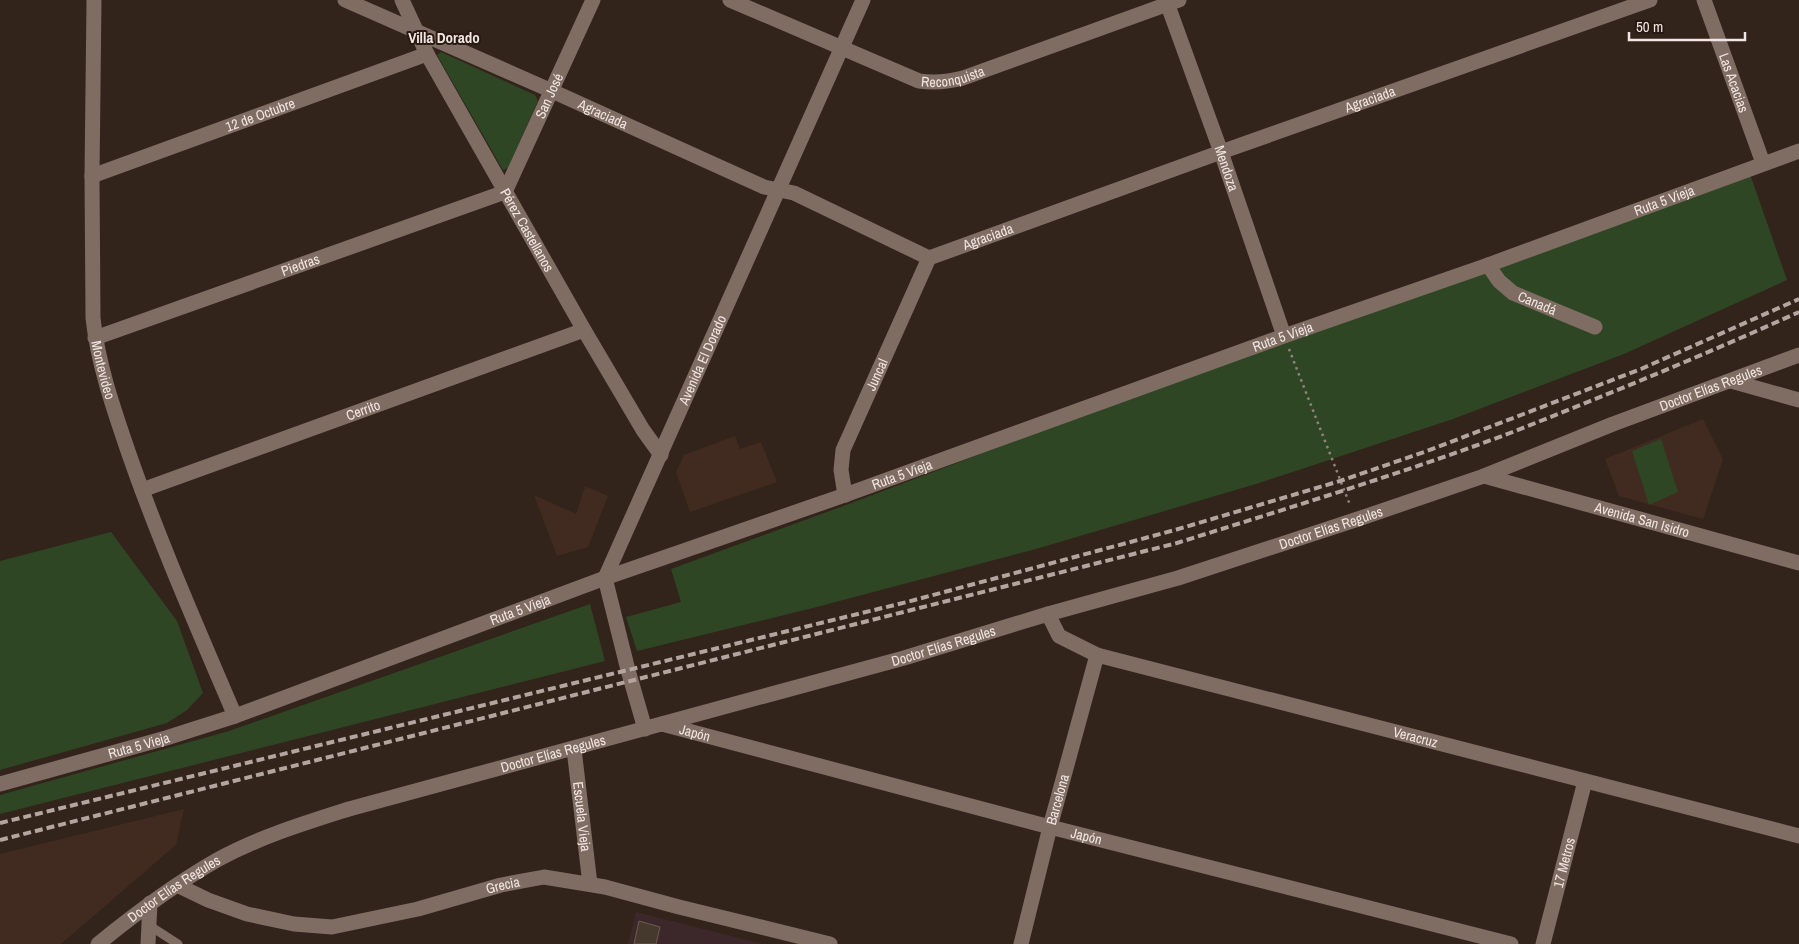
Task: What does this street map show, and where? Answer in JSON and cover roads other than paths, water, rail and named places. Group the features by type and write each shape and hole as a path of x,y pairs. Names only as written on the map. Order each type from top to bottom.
{"street":[{"name":"Montevideo","path":"94,0 92,176 93,318 96,338 104,377 142,490 180,587 235,716"},
{"name":"Agraciada","path":"345,0 764,187 794,193 929,258 1650,0"},
{"name":"Pérez Castellanos","path":"402,0 427,54 505,192 643,430 661,455"},
{"name":"San José","path":"505,192 593,0"},
{"name":"Reconquista","path":"730,0 920,81 946,82 963,78 1171,1"},
{"name":"Avenida El Dorado","path":"605,578 863,0"},
{"name":"Las Acacias","path":"1704,0 1764,163"},
{"name":"Mendoza","path":"1171,1 1284,336"},
{"name":"12 de Octubre","path":"92,176 427,54"},
{"name":"Ruta 5 Vieja","path":"0,784 166,738 235,716 605,578 845,495 1284,336 1488,265 1799,151"},
{"name":"Piedras","path":"96,338 505,192"},
{"name":"Juncal","path":"845,495 841,470 843,450 929,258"},
{"name":"Canadá","path":"1488,265 1499,281 1513,293 1595,327"},
{"name":"Cerrito","path":"142,490 584,330"},
{"name":"Doctor Elías Regules","path":"98,944 150,903 218,860 268,837 306,823 359,806 904,658 1048,614 1178,578 1484,476 1613,424 1799,355"},
{"path":"1731,381 1799,400"},
{"name":"Avenida San Isidro","path":"1484,476 1799,563"},
{"path":"605,578 645,728"},
{"name":"Veracruz","path":"1048,614 1059,636 1097,655 1799,836"},
{"name":"Barcelona","path":"1021,944 1050,827 1097,655"},
{"name":"Japón","path":"662,724 1050,827 1511,944"},
{"name":"Escuela Vieja","path":"574,749 590,884"},
{"name":"17 Metros","path":"1543,944 1585,781"},
{"name":"Grecia","path":"177,885 208,900 247,914 294,924 332,927 418,909 501,885 544,877 590,884 830,944"},
{"path":"148,944 150,903"}],"lane":[{"path":"150,926 178,944"}],"railway":[{"path":"0,823 907,602 1175,530 1340,481 1427,451 1641,369 1799,299"},
{"path":"0,840 1177,543 1386,477 1510,433 1727,344 1799,312"}],"district":[{"name":"Villa Dorado","path":"444,37"}]}
